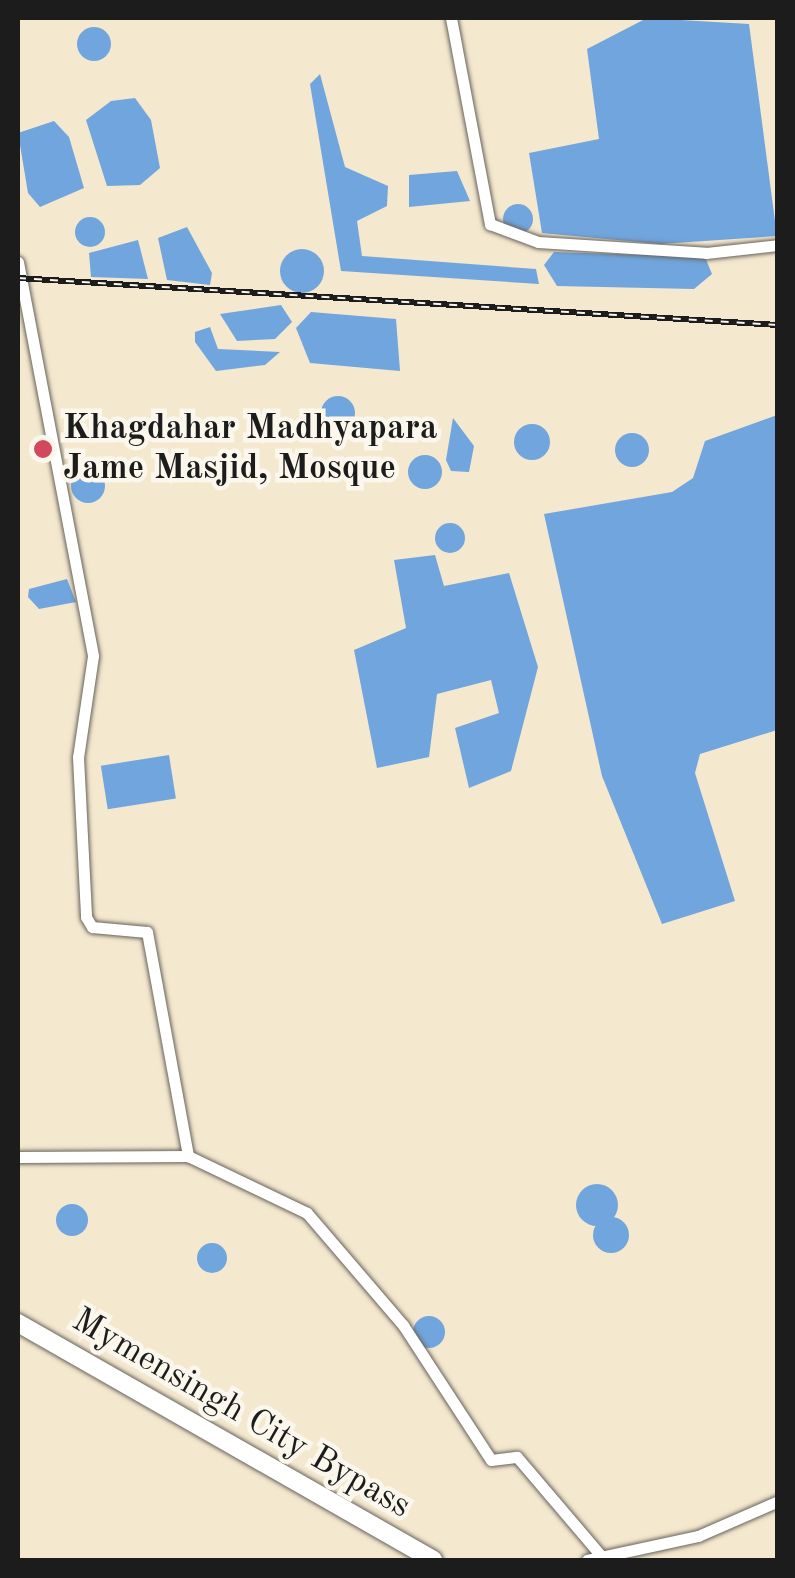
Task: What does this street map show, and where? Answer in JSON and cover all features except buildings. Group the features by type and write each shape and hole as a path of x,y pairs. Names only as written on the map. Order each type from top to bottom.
{"highway":[{"name":"Mymensingh City Bypass","path":"18,1322 433,1560"}],"street":[{"path":"451,18 490,224 538,242 706,253 778,245"},
{"path":"18,262 92,656 78,756 86,918 92,927 147,932 188,1156"},
{"path":"18,1157 188,1156 307,1213 404,1325 491,1460 518,1457 602,1557"},
{"path":"586,1560 698,1536 778,1501"}],"water":[{"path":"647,18 749,24 777,236 660,244 542,233 529,153 599,139 587,49"},
{"path":"94,27 106,32 111,44 106,56 94,61 82,56 77,44 82,32"},
{"path":"320,74 345,167 388,186 387,206 357,221 362,256 536,269 539,284 341,271 310,84"},
{"path":"135,98 151,120 160,168 140,185 107,186 86,120 111,101"},
{"path":"54,121 69,137 84,188 40,207 28,193 18,133"},
{"path":"457,171 470,201 409,207 409,175"},
{"path":"518,204 529,208 533,219 529,230 518,234 507,230 503,219 507,208"},
{"path":"90,217 101,221 105,232 101,243 90,247 79,243 75,232 79,221"},
{"path":"187,227 212,273 210,285 167,280 158,238"},
{"path":"138,240 148,279 91,277 89,253"},
{"path":"302,249 317,256 324,271 317,286 302,293 287,286 280,271 287,256"},
{"path":"554,252 705,257 712,274 694,289 557,286 544,265"},
{"path":"281,305 292,322 275,339 237,341 220,314"},
{"path":"311,312 396,319 400,371 310,363 296,328"},
{"path":"210,327 218,349 280,352 265,365 216,371 195,342 195,332"},
{"path":"338,396 350,401 355,413 350,425 338,430 326,425 321,413 326,401"},
{"path":"777,415 777,730 700,754 695,773 735,901 662,924 602,776 544,514 672,492 693,478 705,441"},
{"path":"453,418 474,446 469,472 451,471 446,460"},
{"path":"532,424 544,430 550,442 544,454 532,460 520,454 514,442 520,430"},
{"path":"632,433 644,438 649,450 644,462 632,467 620,462 615,450 620,438"},
{"path":"425,455 437,460 442,472 437,484 425,489 413,484 408,472 413,460"},
{"path":"88,469 100,474 105,486 100,498 88,503 76,498 71,486 76,474"},
{"path":"450,523 461,527 465,538 461,549 450,553 439,549 435,538 439,527"},
{"path":"435,555 444,586 509,573 538,667 511,771 469,788 455,728 499,713 491,680 437,694 429,757 377,768 354,650 406,628 394,560"},
{"path":"67,579 76,602 39,609 28,597 29,589"},
{"path":"169,755 176,798 108,809 101,766"},
{"path":"597,1184 612,1190 618,1205 612,1220 597,1226 582,1220 576,1205 582,1190"},
{"path":"72,1204 83,1209 88,1220 83,1231 72,1236 61,1231 56,1220 61,1209"},
{"path":"611,1217 624,1222 629,1235 624,1248 611,1253 598,1248 593,1235 598,1222"},
{"path":"212,1243 223,1247 227,1258 223,1269 212,1273 201,1269 197,1258 201,1247"},
{"path":"429,1316 441,1320 445,1332 441,1344 429,1348 417,1344 413,1332 417,1320"}],"railway":[{"path":"18,278 778,325"}],"place":[{"name":"Khagdahar Madhyapara Jame Masjid, Mosque","path":"43,449"}]}
